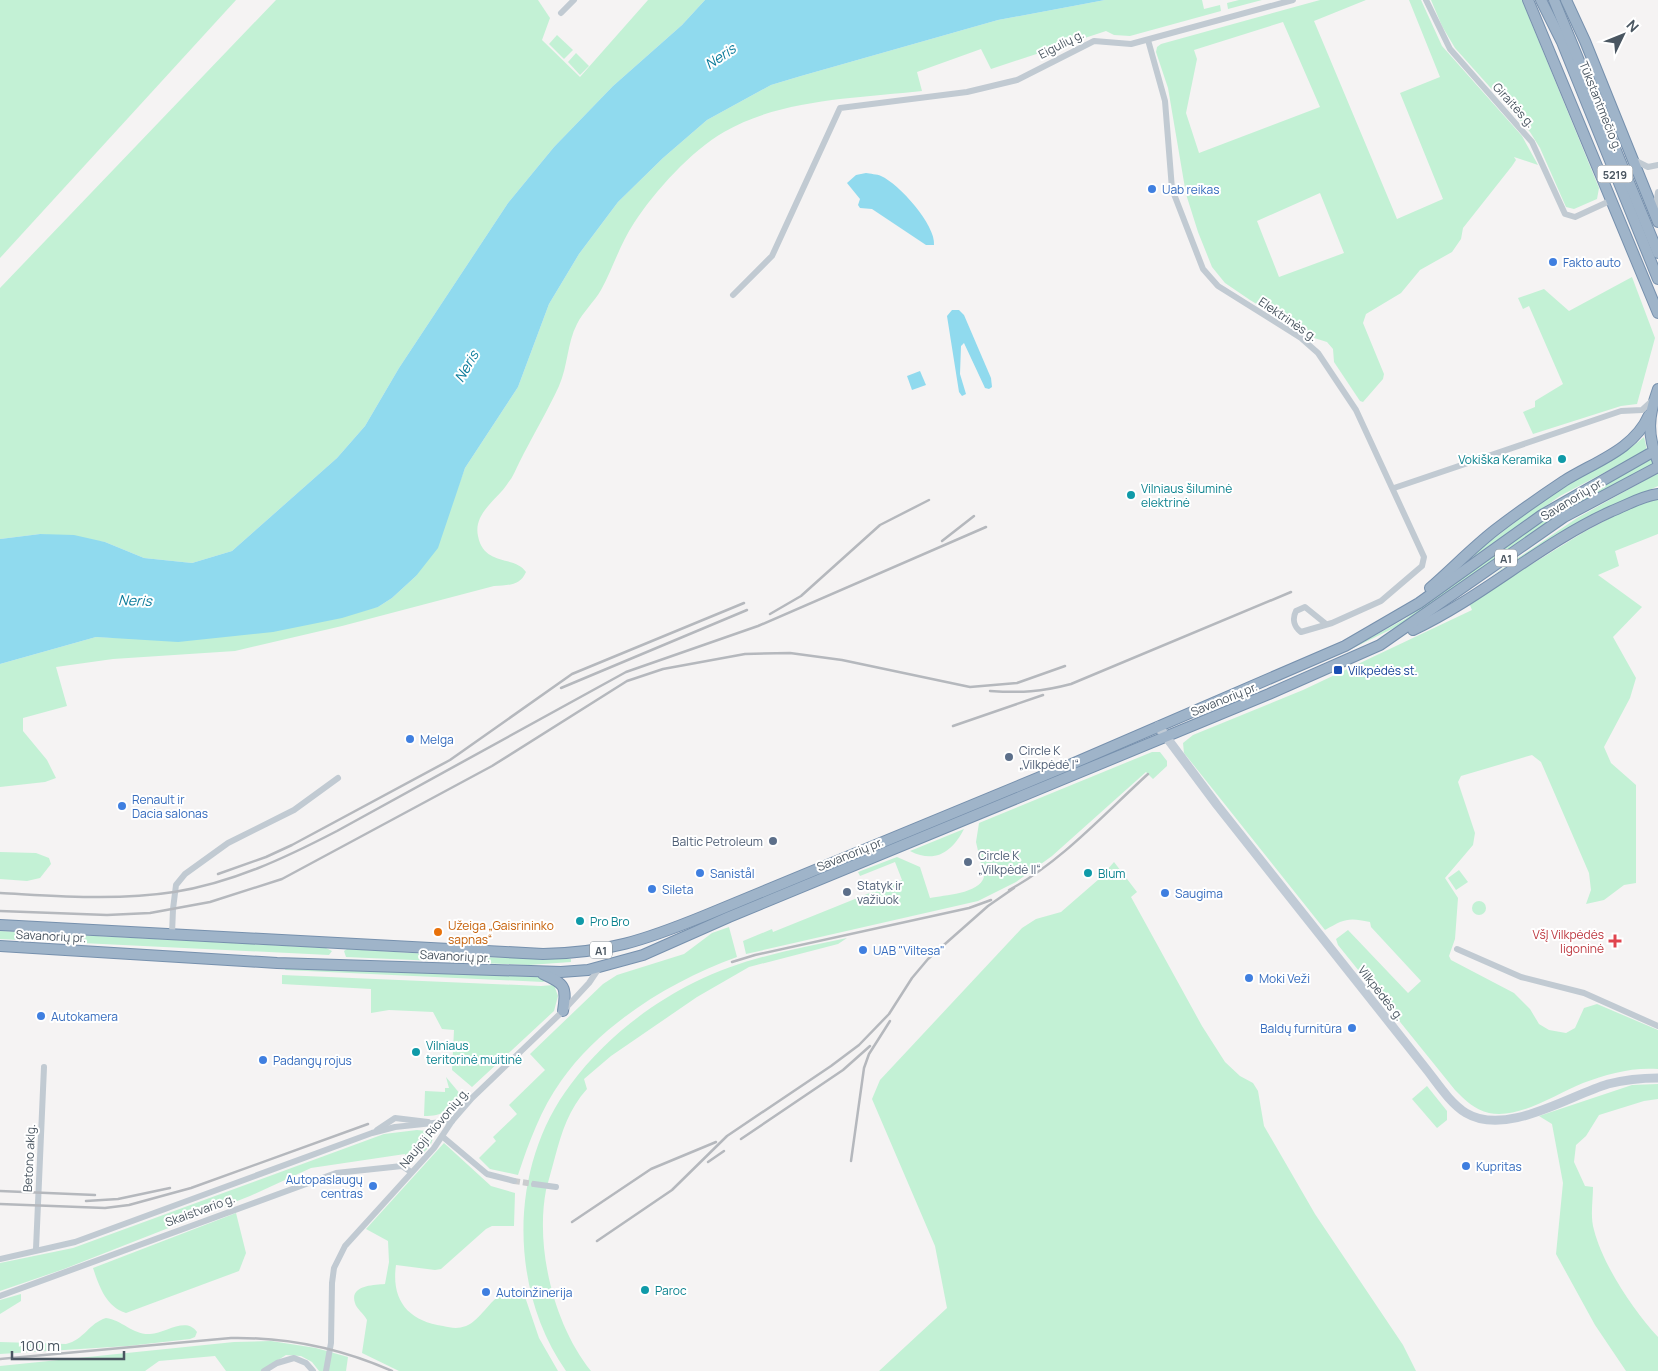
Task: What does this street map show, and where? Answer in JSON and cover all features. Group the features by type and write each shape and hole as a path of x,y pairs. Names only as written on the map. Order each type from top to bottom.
{"highway":[{"path":"1528,0 1557,64 1658,313"},
{"path":"1539,0 1557,64"},
{"name":"Tūkstantmečio g.","path":"1539,0 1577,68 1658,253"},
{"name":"Tūkstantmečio g.","path":"1554,0 1577,68 1658,279"},
{"path":"1566,0 1657,219"},
{"path":"1403,613 1494,530 1565,481 1625,446 1640,433 1649,415 1658,389"},
{"path":"1649,415 1650,432 1657,465"},
{"name":"Savanorių pr.","path":"0,925 543,954 602,950 660,933 1158,726 1345,646 1403,613 1542,515 1649,454"},
{"name":"Savanorių pr.","path":"0,946 278,963 343,963 540,972 599,968 664,948 729,917 1165,737 1380,645 1435,609 1543,531 1657,465"},
{"path":"1380,645 1443,615 1543,549 1590,522 1648,496 1658,494"},
{"path":"342,944 335,954 343,963"},
{"path":"599,968 602,950"},
{"path":"540,972 558,980 564,987 566,994 563,1011"}],"main road":[{"name":"Vilkpėdės g.","path":"1158,726 1442,1089 1466,1113 1482,1120 1509,1120 1609,1084 1658,1078"}],"street":[{"path":"561,13 574,0"},
{"name":"Eigulių g.","path":"733,295 772,256 840,108 967,92 1016,80 1094,40 1131,44 1293,0"},
{"name":"Giraitės g.","path":"1426,0 1450,49 1532,142 1566,214 1575,217 1612,200"},
{"name":"Elektrinės g.","path":"1148,40 1165,101 1172,189 1203,268 1218,286 1301,338 1318,353 1356,410 1394,488 1424,562 1396,590 1381,601 1326,624 1301,632 1295,624 1293,616 1296,611 1305,608 1326,624"},
{"path":"1632,159 1648,167 1658,165"},
{"path":"1657,219 1658,192"},
{"path":"1394,488 1621,411 1642,410 1654,399"},
{"path":"1635,411 1643,419 1640,433"},
{"path":"172,934 176,886 184,874 228,843 294,810 338,778"},
{"path":"1457,949 1521,977 1584,993 1658,1026"},
{"name":"Naujoji Riovonių g.","path":"326,1371 331,1343 332,1284 339,1257 357,1231 443,1137 452,1121 472,1098 563,1011 589,983 599,968"},
{"name":"Betono aklg.","path":"36,1249 44,1067"},
{"path":"0,1259 36,1249 75,1242 372,1133 396,1118 432,1123 452,1121"},
{"path":"443,1137 487,1174 514,1181"},
{"name":"Skaistvario g.","path":"0,1296 336,1173 402,1166 411,1172"},
{"path":"534,1184 556,1187"},
{"path":"264,1371 277,1362 294,1358 306,1363 312,1371"}],"green space":[{"path":"0,0 236,0 0,258"},
{"path":"276,0 538,0 550,18 542,40 580,77 648,0 705,0 682,25 613,86 554,147 508,203 399,368 365,426 337,458 232,551 192,563 144,558 105,542 40,534 0,539 0,288"},
{"path":"1105,0 1202,0 1204,9 1220,5 1221,11 1130,36 1114,35 1106,31 991,69 981,49 917,72 922,91 846,98 795,106 746,121 712,140 674,173 652,198 629,231 601,290 577,324 571,339 562,378 550,405 511,478 504,489 487,507 479,520 477,528 481,546 493,557 521,567 526,572 520,580 513,584 494,586 342,626 235,651 113,659 56,667 67,706 23,718 23,731 47,760 56,778 45,782 0,787 0,664 96,637 116,638 378,607 392,598 416,576 455,495 465,468 518,387 549,304 579,254 618,202 663,158 707,120 771,85 998,20"},
{"path":"1239,0 1262,0 1228,9 1227,3"},
{"path":"1320,0 1366,0 1314,21 1397,219 1443,199 1400,93 1440,77 1409,0 1421,0 1442,46 1522,136 1538,165 1514,157 1516,160 1512,166 1463,228 1461,239 1452,252 1420,270 1401,293 1366,314 1363,323 1384,374 1383,379 1363,402 1360,401 1334,362 1333,349 1327,342 1311,337 1250,300 1225,283 1212,267 1186,194 1168,88 1156,52 1157,47 1161,44","holes":["1283,22 1320,107 1199,153 1186,113 1197,59 1194,50","1320,193 1344,253 1279,277 1257,221"]},
{"path":"1431,0 1522,0 1599,188 1597,199 1574,209 1566,207 1540,148 1530,132 1455,48 1442,26"},
{"path":"557,35 573,50 564,59 549,44"},
{"path":"576,53 589,66 580,75 568,62"},
{"path":"1632,277 1655,338 1637,404 1621,406 1533,434 1523,412 1535,407 1535,401 1563,384 1529,306 1523,309 1518,298 1544,289 1569,311"},
{"path":"1644,437 1647,450 1560,496 1456,569 1543,502 1582,476 1627,450"},
{"path":"1652,459 1654,464 1594,495 1539,528 1402,624 1339,655 1405,619 1541,521 1611,480"},
{"path":"1658,473 1658,486 1569,528 1490,577 1577,518"},
{"path":"1658,499 1658,534 1615,551 1619,566 1598,575 1642,607 1613,637 1636,678 1630,698 1604,747 1611,763 1636,785 1636,883 1624,885 1604,900 1586,904 1591,890 1589,873 1541,762 1532,755 1461,776 1458,782 1475,833 1473,845 1445,878 1458,898 1455,939 1449,956 1451,960 1514,993 1530,1009 1539,1024 1549,1030 1566,1033 1575,1028 1584,1008 1597,1004 1658,1030 1658,1069 1629,1070 1610,1074 1583,1083 1538,1104 1513,1112 1501,1114 1484,1112 1466,1101 1455,1090 1338,945 1336,939 1348,930 1408,993 1421,981 1371,927 1370,922 1346,920 1325,930 1184,753 1183,743 1193,735 1303,690 1472,610 1469,603 1584,532 1627,509"},
{"path":"1152,752 1160,752 1167,761 1167,766 1153,779 1146,772 1052,856 1016,882 978,901 746,954 743,941 772,929 773,932 902,880 895,862 860,876 858,872 897,857 920,867 930,898 960,893 975,887 981,883 984,877 976,842 979,823"},
{"path":"964,829 954,844 942,854 927,856 910,851"},
{"path":"0,852 36,853 49,858 51,864 40,878 27,881 0,879"},
{"path":"1114,862 1137,892 1131,897 1202,1026 1225,1062 1240,1076 1253,1083 1258,1091 1264,1126 1315,1214 1403,1345 1416,1371 879,1371 947,1308 935,1246 872,1099 880,1080 1022,928 1036,919 1061,912 1099,879"},
{"path":"1459,870 1468,882 1456,890 1448,878"},
{"path":"1479,901 1484,903 1486,908 1484,913 1479,915 1474,913 1472,908 1474,903"},
{"path":"729,927 737,957 687,978 663,991 617,1023 578,1060 561,1081 547,1103 531,1138 518,1175 490,1169 479,1158 496,1141 493,1137 517,1114 509,1105 545,1070 530,1054 603,984 617,975 684,954 712,933"},
{"path":"0,931 326,948 332,951 329,955 0,939"},
{"path":"847,938 838,944 749,967 697,997 611,1056 584,1079 587,1089 575,1104 563,1129 546,1190 543,1213 543,1236 550,1285 567,1331 591,1371 566,1371 547,1338 534,1303 526,1265 524,1227 527,1189 536,1151 551,1116 571,1084 611,1039 643,1013 677,991 713,974 750,960"},
{"path":"347,949 478,957 571,959 571,962 529,965 346,957 344,951"},
{"path":"287,965 540,977 545,981 285,970"},
{"path":"282,975 554,985 558,996 554,1011 472,1087 452,1070 454,1030 442,1029 433,1012 389,1010 371,1013 371,989 282,984"},
{"path":"446,1077 461,1095 446,1112 424,1116 425,1091 445,1092 445,1088 449,1088"},
{"path":"1658,1084 1658,1099 1644,1101 1599,1115 1586,1136 1576,1145 1574,1162 1585,1186 1593,1187 1593,1225 1604,1258 1629,1301 1658,1337 1658,1371 1626,1371 1595,1325 1556,1254 1563,1183 1552,1124 1539,1116 1632,1085"},
{"path":"1427,1086 1447,1111 1447,1120 1437,1128 1412,1099"},
{"path":"417,1130 427,1131 433,1137 427,1149 416,1157 407,1159 405,1154 311,1168 250,1196 64,1269 0,1291 0,1263 73,1248 384,1134"},
{"path":"444,1143 491,1186 515,1193 514,1226 492,1226 486,1229 441,1269 435,1270 396,1265 396,1289 399,1298 411,1314 420,1319 457,1328 471,1323 499,1296 508,1291 522,1288 539,1338 558,1371 399,1371 362,1353 367,1320 356,1305 354,1297 359,1289 385,1284 389,1262 388,1241 366,1229"},
{"path":"236,1213 246,1253 239,1271 126,1313 113,1306 104,1295 93,1268"},
{"path":"21,1294 21,1301 0,1314 0,1300"},
{"path":"106,1318 117,1321 144,1334 156,1333 182,1325 192,1327 197,1332 195,1337 190,1339 128,1346 0,1354 0,1342 66,1344 72,1342 100,1320"},
{"path":"271,1341 316,1348 348,1357 346,1371 319,1371 312,1362 301,1356 286,1355 261,1371 226,1371 215,1356 159,1361 145,1371 0,1371 0,1366 234,1342"}],"water":[{"name":"Neris","path":"705,0 1105,0 998,20 771,85 707,120 663,158 618,202 579,254 549,304 518,387 465,468 438,548 416,576 392,598 378,607 342,618 273,632 178,642 96,637 0,664 0,539 40,534 74,535 105,542 144,558 192,563 232,551 337,458 365,426 399,368 508,203 554,147 613,86 682,25"},
{"path":"866,173 878,175 889,180 906,196 923,216 933,237 934,245 926,245 872,209 860,208 858,205 860,199 847,183 856,175"},
{"path":"952,310 959,310 964,315 991,378 992,387 989,389 985,388 964,343 961,346 960,374 966,394 962,396 959,392 947,316"},
{"path":"920,371 926,385 912,390 907,376"}],"tunnel":[{"path":"514,1181 534,1184"}],"railway":[{"path":"770,614 801,596 880,525 929,500"},
{"path":"942,541 974,516"},
{"path":"0,893 87,897 152,895 196,888 237,876 278,860 337,831 626,672 758,626 986,527"},
{"path":"990,691 1031,691 1071,684 1291,592"},
{"path":"218,874 266,857 292,845 450,760 572,674 744,603"},
{"path":"561,688 747,610"},
{"path":"0,911 107,915 150,913 210,902 282,879 492,766 627,681 663,669 745,654 790,653 842,660 970,687 1017,683 1065,666"},
{"path":"953,726 1043,695"},
{"path":"1009,890 1028,879 1064,852 1148,774"},
{"path":"597,1241 672,1190 727,1136 859,1045 889,1014 912,978 928,959 988,906 1014,888"},
{"path":"732,962 755,955 969,908 991,900"},
{"path":"851,1161 864,1068 869,1054 890,1021"},
{"path":"741,1139 843,1070 870,1046"},
{"path":"0,1204 105,1208 129,1205 191,1188 368,1124"},
{"path":"572,1222 651,1169 716,1142"},
{"path":"708,1162 724,1151"},
{"path":"86,1201 118,1199 170,1188"},
{"path":"0,1191 95,1195"},
{"path":"0,1359 231,1338 252,1338 313,1345 353,1356 392,1371"}],"place":[{"name":"Uab reikas","path":"1152,189"},
{"name":"Fakto auto","path":"1553,262"},
{"name":"Vokiška Keramika","path":"1562,459"},
{"name":"Vilniaus šiluminė elektrinė","path":"1131,495"},
{"name":"Vilkpėdės st.","path":"1338,670"},
{"name":"Melga","path":"410,739"},
{"name":"Circle K „Vilkpėdė I“","path":"1009,757"},
{"name":"Renault ir Dacia salonas","path":"122,806"},
{"name":"Baltic Petroleum","path":"773,841"},
{"name":"Circle K „Vilkpėdė II“","path":"968,862"},
{"name":"Sanistål","path":"700,873"},
{"name":"Blum","path":"1088,873"},
{"name":"Sileta","path":"652,889"},
{"name":"Statyk ir važiuok","path":"847,892"},
{"name":"Saugima","path":"1165,893"},
{"name":"Pro Bro","path":"580,921"},
{"name":"Užeiga „Gaisrininko sapnas“","path":"438,932"},
{"name":"VšĮ Vilkpėdės ligoninė","path":"1615,941"},
{"name":"UAB \"Viltesa\"","path":"863,950"},
{"name":"Moki Veži","path":"1249,978"},
{"name":"Autokamera","path":"41,1016"},
{"name":"Baldų furnitūra","path":"1352,1028"},
{"name":"Vilniaus teritorinė muitinė","path":"416,1052"},
{"name":"Padangų rojus","path":"263,1060"},
{"name":"Kupritas","path":"1466,1166"},
{"name":"Autopaslaugų centras","path":"373,1186"},
{"name":"Paroc","path":"645,1290"},
{"name":"Autoinžinerija","path":"486,1292"}]}
